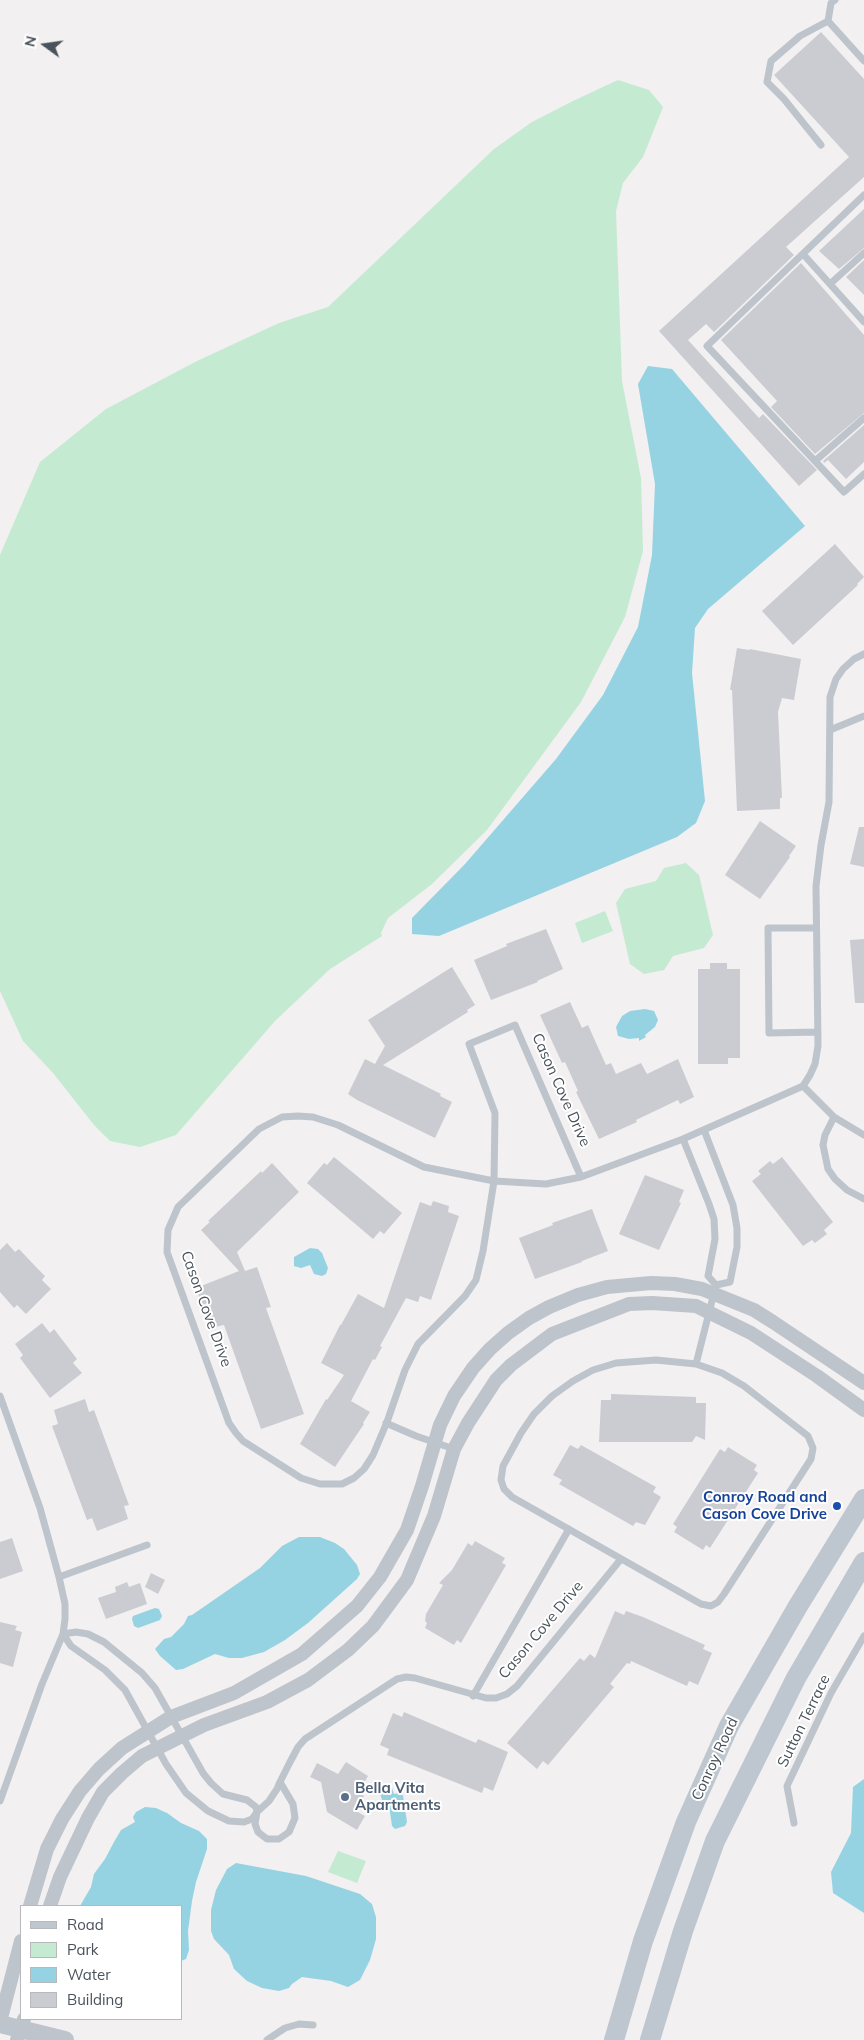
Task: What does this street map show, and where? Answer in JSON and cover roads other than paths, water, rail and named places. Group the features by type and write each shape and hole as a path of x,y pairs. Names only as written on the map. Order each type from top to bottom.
{"main road":[{"name":"Conroy Road","path":"614,2040 643,1941 686,1822 729,1726 798,1606 864,1499"},
{"path":"650,2040 683,1931 715,1841 796,1678 864,1562"}],"street":[{"path":"30,1905 47,1849 62,1819 80,1791 99,1769 122,1748 171,1717 234,1693 302,1654 357,1606 380,1578 407,1530 440,1425 454,1396 473,1368 508,1333 550,1307 585,1293 629,1284 675,1284 715,1289 773,1322 864,1384"},
{"path":"50,1905 60,1877 103,1792 142,1756 204,1725 266,1702 308,1680 348,1650 373,1626 407,1580 425,1541 454,1449 468,1423 496,1380 511,1364 552,1334 629,1304 696,1306 751,1333 817,1376 864,1410"},
{"path":"20,1945 0,2023 66,2040"}],"lane":[{"path":"828,21 831,3 835,0"},
{"path":"828,21 864,61"},
{"path":"821,145 784,99 767,82 771,61 800,36 828,21"},
{"path":"864,196 707,346 844,492 864,474"},
{"path":"830,284 864,253"},
{"path":"803,254 862,316"},
{"path":"815,461 864,418"},
{"path":"864,654 848,664 836,679 829,707 830,802 821,845 816,886 818,1032 816,1064 803,1086 834,1117 864,1135"},
{"path":"830,730 864,716"},
{"path":"816,928 768,928 769,1033 818,1032"},
{"name":"Cason Cove Drive","path":"581,1177 515,1025 469,1044 495,1113 494,1180 483,1251 476,1280 465,1296 418,1344 404,1370 373,1455 364,1469 354,1478 342,1484 320,1484 301,1478 243,1441 229,1423 167,1252 166,1241 172,1219 178,1207 259,1130 282,1117 313,1117 326,1121 424,1167 494,1180 546,1184 581,1177 684,1139 803,1086"},
{"path":"834,1117 825,1135 823,1145 828,1169 835,1179 847,1190 864,1199"},
{"path":"704,1130 734,1205 737,1228 737,1247 730,1282 715,1289"},
{"path":"684,1139 714,1220 715,1239 708,1276 715,1289 696,1364"},
{"path":"656,1360 696,1364 722,1373 744,1386 808,1436 813,1448 811,1458 724,1594 715,1604 706,1606 512,1497 504,1489 501,1480 503,1466 534,1414 552,1396 573,1381 593,1370 616,1363 656,1360"},
{"path":"0,1396 40,1508 65,1604 63,1634 42,1684 0,1801"},
{"path":"386,1423 434,1443 454,1449"},
{"name":"Cason Cove Drive","path":"473,1696 568,1529"},
{"path":"59,1576 147,1544"},
{"name":"Cason Cove Drive","path":"63,1634 71,1646 105,1670 125,1690 167,1765 186,1793 208,1810 237,1822 252,1819 269,1801 298,1747 305,1739 397,1679 415,1678 473,1696 496,1698 507,1694 517,1686 621,1559"},
{"path":"63,1634 76,1632 88,1634 119,1653 148,1681 203,1773 223,1794 250,1802 256,1807 255,1824 258,1832 266,1839 279,1839 289,1832 295,1818 293,1804 280,1782"},
{"name":"Sutton Terrace","path":"794,1823 787,1786 831,1693 864,1636"},
{"path":"267,2040 286,2028 299,2024 313,2026"}],"water":[{"path":"648,366 672,369 805,526 708,609 695,628 692,673 705,801 696,823 677,837 439,936 412,934 412,918 465,864 556,759 603,695 638,627 652,555 655,484 638,384"},
{"path":"645,1009 654,1011 658,1020 655,1027 645,1035 646,1037 639,1041 639,1038 629,1039 618,1036 616,1027 622,1016 630,1011"},
{"path":"310,1248 318,1249 322,1253 328,1268 326,1274 322,1276 314,1274 310,1265 301,1268 294,1266 294,1257"},
{"path":"299,1537 320,1537 344,1549 357,1565 360,1574 357,1579 308,1623 285,1640 264,1652 242,1658 229,1658 215,1654 183,1669 176,1670 160,1656 155,1649 164,1639 171,1637 184,1624 188,1616 260,1568 282,1546"},
{"path":"155,1608 159,1609 162,1616 160,1620 138,1628 134,1626 133,1616"},
{"path":"864,1779 864,1913 833,1893 831,1872 851,1833 853,1787"},
{"path":"388,1785 392,1788 394,1794 399,1793 403,1795 407,1822 405,1826 395,1829 392,1826 389,1805 382,1800 379,1790 381,1787"},
{"path":"145,1807 156,1808 199,1831 207,1839 207,1849 192,1901 188,1931 189,1950 186,1959 182,1961 182,1905 81,1905 91,1887 94,1874 105,1859 121,1830 135,1822 133,1817 136,1812"},
{"path":"236,1863 306,1876 360,1894 372,1904 376,1917 376,1939 370,1960 360,1980 348,1987 331,1981 302,1977 289,1988 279,1991 262,1988 247,1981 234,1969 229,1955 214,1939 211,1931 211,1910 216,1890 227,1869"}],"place":[{"name":"Conroy Road and Cason Cove Drive","path":"837,1506"},
{"name":"Bella Vita Apartments","path":"345,1797"}]}
